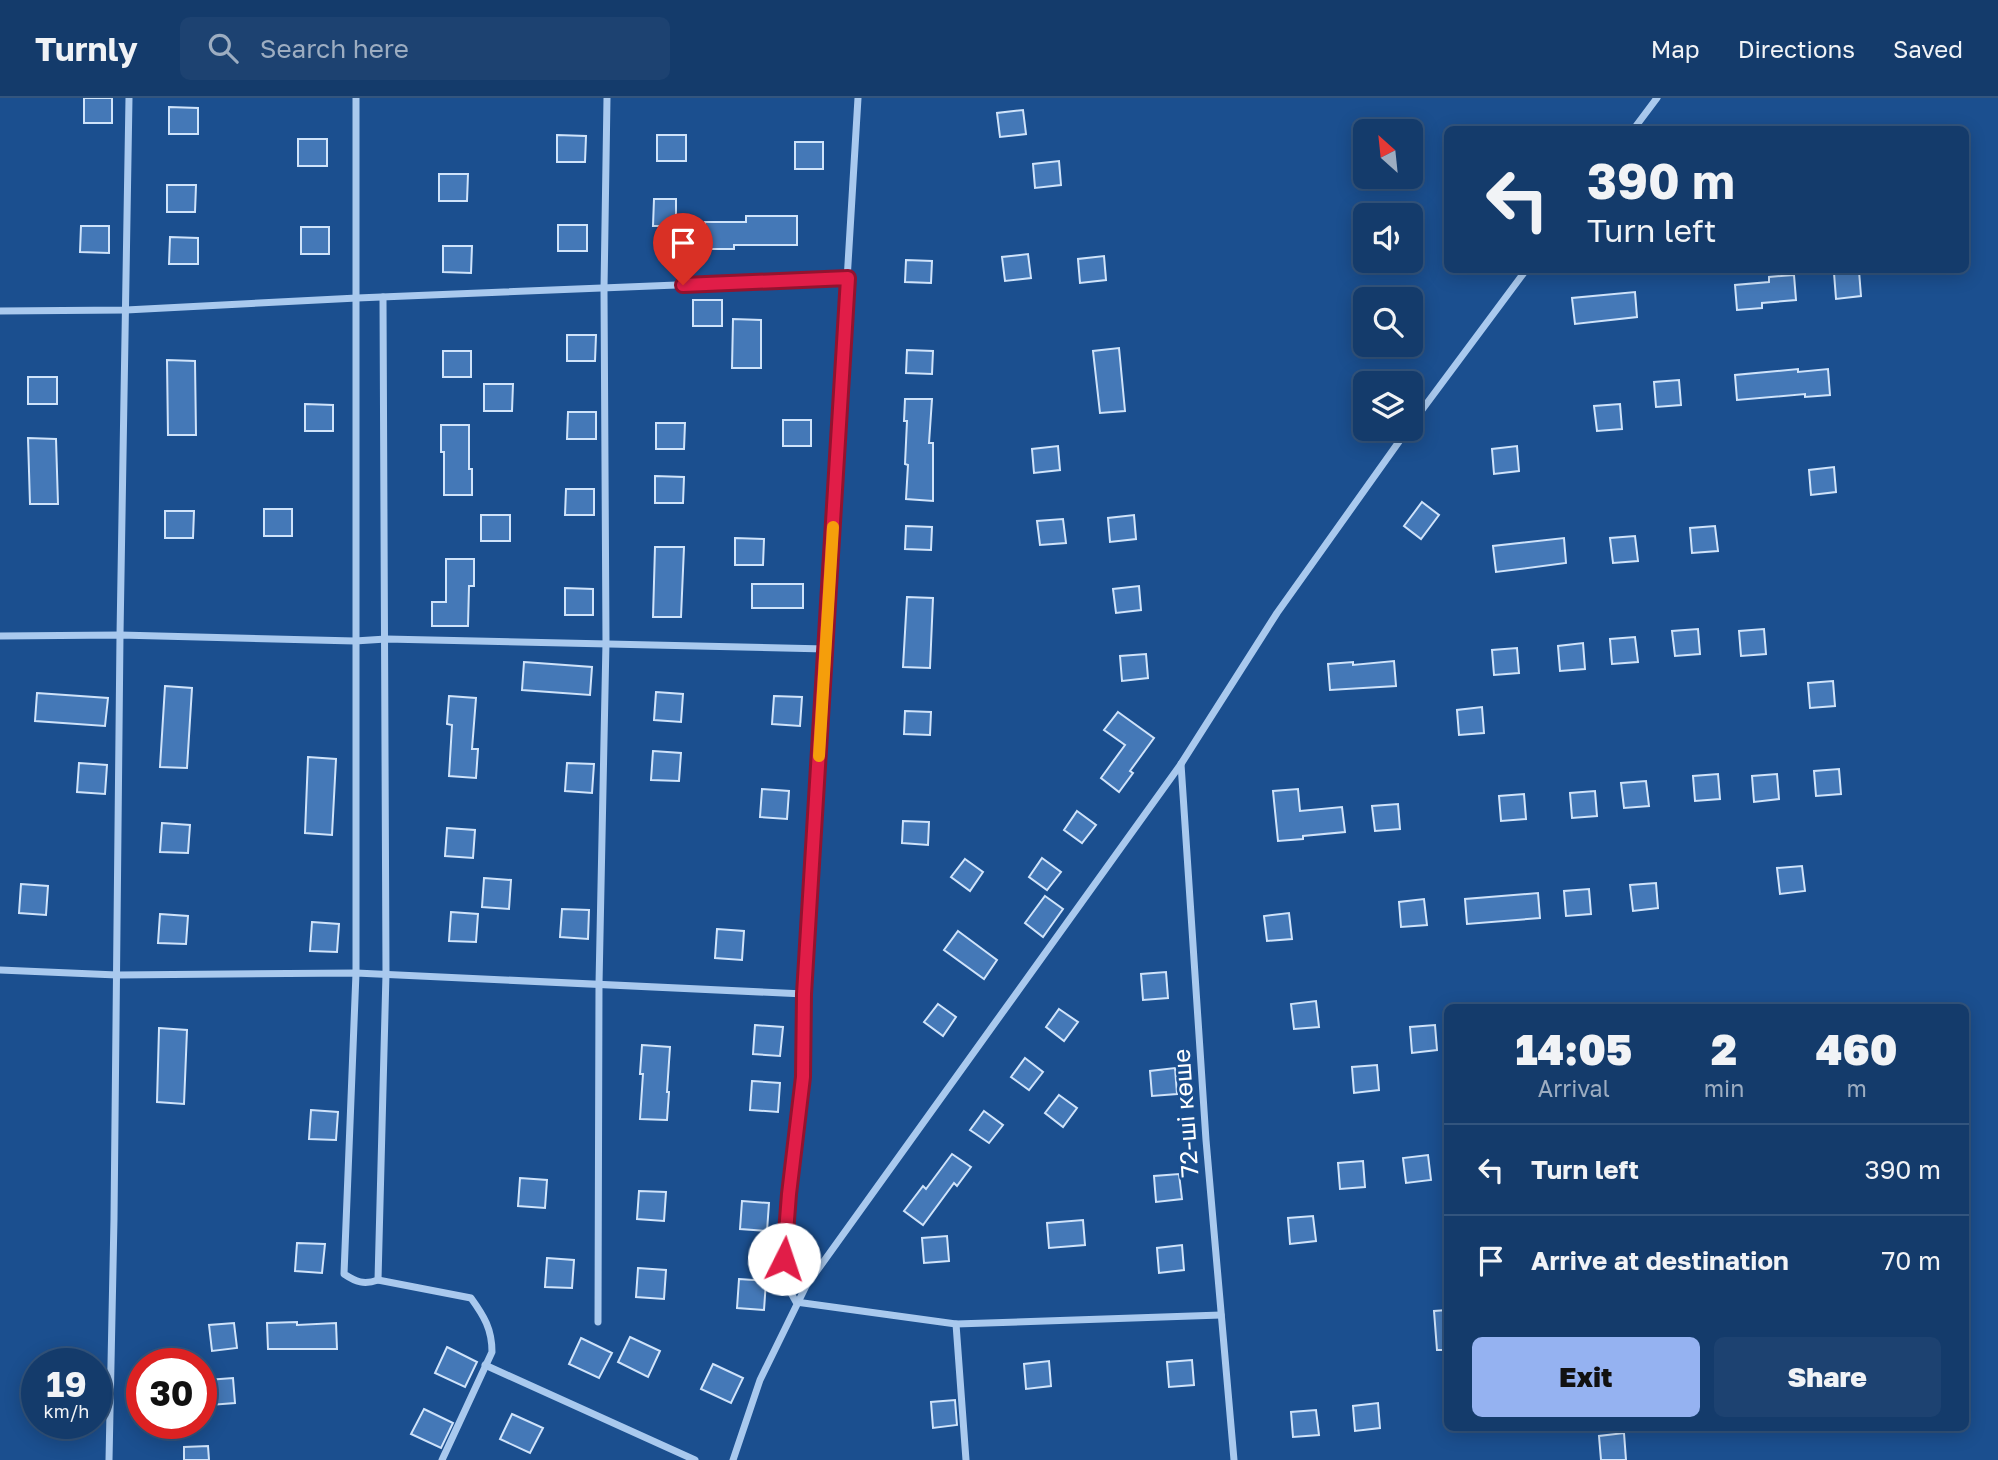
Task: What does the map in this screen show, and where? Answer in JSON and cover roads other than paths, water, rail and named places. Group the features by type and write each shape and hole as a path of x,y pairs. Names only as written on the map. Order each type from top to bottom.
{"street":[{"path":"109,1460 129,98"},
{"path":"356,98 356,973 344,1274 355,1282 368,1283 378,1280 471,1298 485,1317 492,1336 492,1352 442,1460"},
{"path":"598,1322 599,984 606,642 604,289 607,98"},
{"path":"796,1303 784,1269 789,1194 803,1077 804,994 858,98"},
{"path":"1636,126 1657,98"},
{"path":"1423,408 1525,273"},
{"path":"0,311 126,310 848,278"},
{"path":"378,1280 386,974 383,297"},
{"path":"733,1460 760,1380 796,1303 935,1104 1181,764 1277,613 1399,441"},
{"path":"0,636 120,635 355,641 386,639 606,642 826,649"},
{"name":"72-ші көше","path":"1181,764 1205,1126 1234,1460"},
{"path":"0,970 117,975 356,973 804,994"},
{"path":"796,1303 956,1324 1222,1315"},
{"path":"956,1324 967,1460"},
{"path":"485,1365 695,1460"}]}
